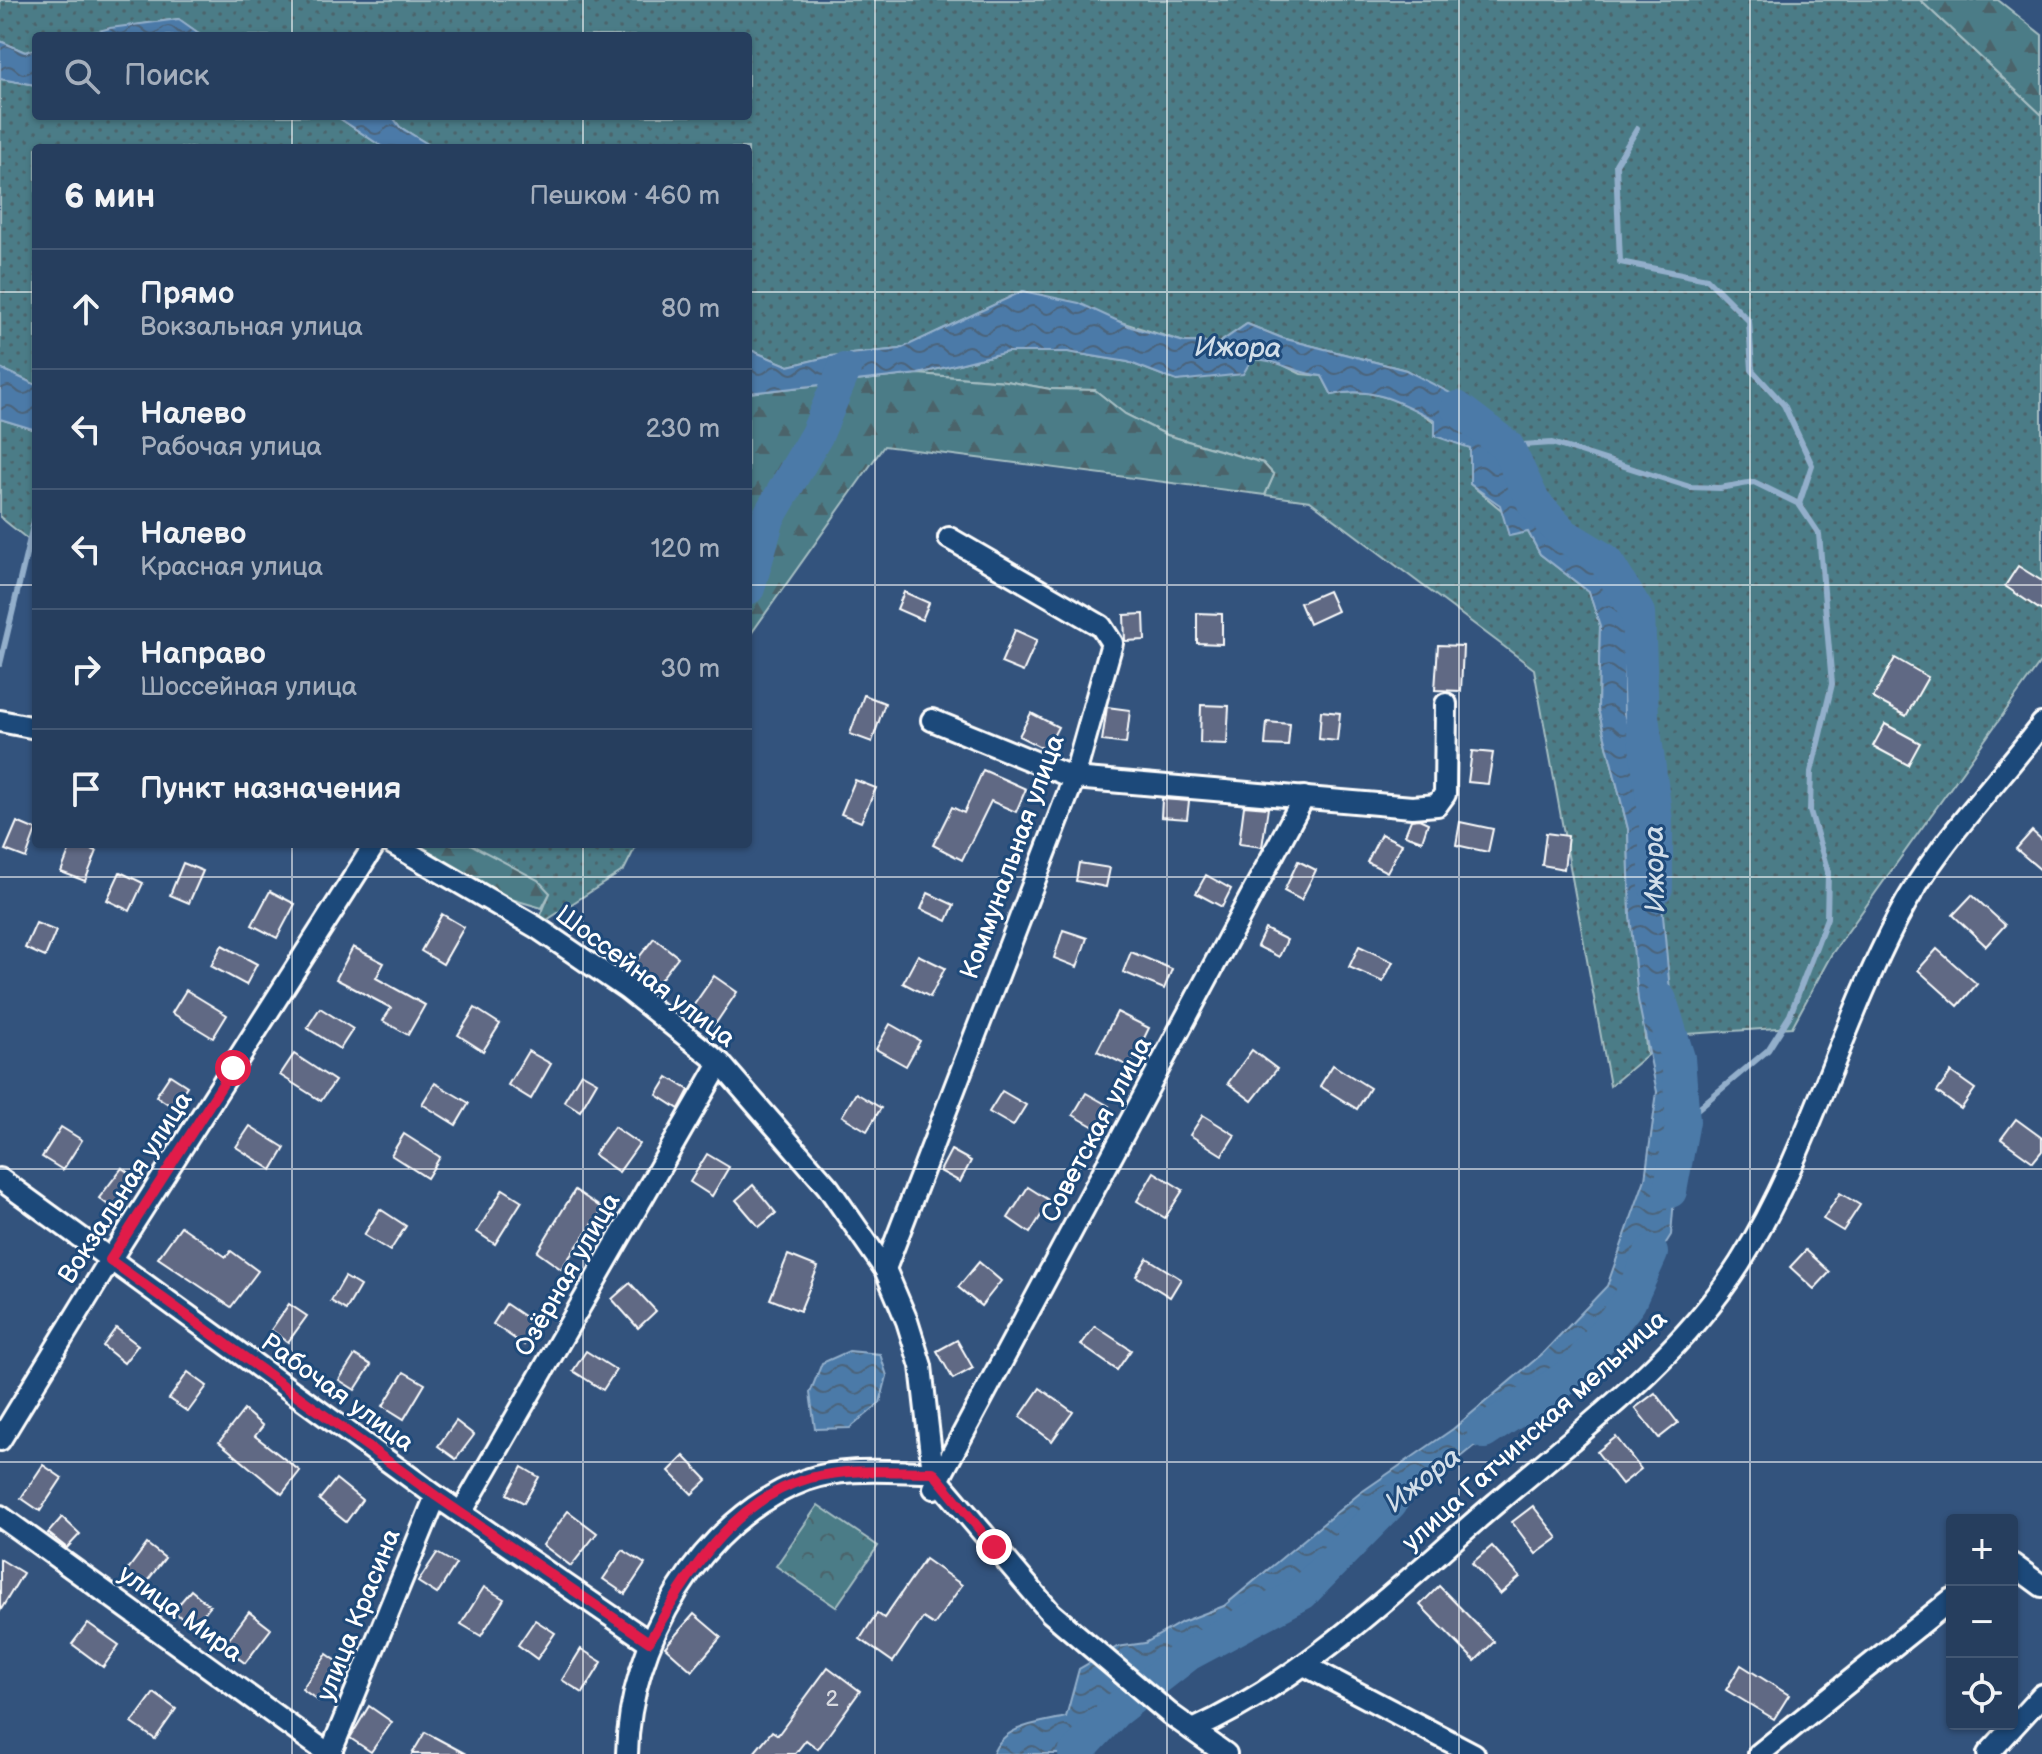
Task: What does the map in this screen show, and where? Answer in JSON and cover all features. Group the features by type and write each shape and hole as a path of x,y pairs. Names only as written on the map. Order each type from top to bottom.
{"street":[{"name":"Коммунальная улица","path":"885,1269 1074,778 1112,643 1101,626 949,538"},
{"path":"932,720 1074,778 1412,807 1437,805 1445,794 1446,704"},
{"path":"0,721 32,727"},
{"name":"улица Гатчинская мельница","path":"1193,1730 1238,1709 1306,1666 1621,1397 1679,1341 1714,1300 1778,1196 1864,985 1899,914 1945,846 2042,724"},
{"name":"Советская улица","path":"935,1480 1304,797"},
{"name":"Вокзальная улица","path":"0,1440 110,1260 372,848"},
{"name":"Шоссейная улица","path":"400,848 536,927 627,989 720,1063 828,1187 885,1269 921,1366 935,1480"},
{"name":"Озёрная улица","path":"461,1513 720,1063"},
{"name":"Рабочая улица","path":"0,1179 436,1496 649,1642"},
{"path":"627,1754 635,1685 649,1642 680,1589 726,1530 764,1498 809,1478 857,1472 935,1480 1071,1632 1170,1714 1226,1754"},
{"name":"улица Красина","path":"329,1754 436,1496"},
{"name":"улица Мира","path":"0,1516 329,1754"},
{"path":"2018,1568 2042,1586"},
{"path":"1759,1754 1946,1604"},
{"path":"1306,1666 1474,1754"},
{"path":"1988,1754 2042,1695"}],"green space":[{"path":"0,0 1920,0 2042,115 2042,660 1831,955 1792,1027 1672,1035 1657,850 1649,801 1624,713 1624,667 1632,621 1608,571 1498,463 1491,431 1406,370 1282,338 1247,324 1219,343 1184,342 1023,291 901,349 831,356 789,366 752,351 752,144 428,144 400,127 395,120 752,120 752,32 197,32 178,19 89,32 32,32 32,50 25,52 0,41"},
{"path":"1920,0 1998,0 2042,35 2042,115"},
{"path":"0,79 32,84 32,120 342,120 378,144 32,144 32,383 0,368"},
{"path":"1007,352 1068,352 1128,362 1177,381 1252,359 1271,359 1301,374 1322,376 1332,395 1370,393 1406,405 1470,448 1470,484 1528,532 1540,554 1589,592 1600,626 1598,709 1628,829 1630,914 1647,1055 1610,1086 1534,669 1310,501 1265,495 1274,475 1263,463 1167,435 1125,414 1095,390 1050,389 1006,381 918,374"},
{"path":"918,374 1006,381 1050,389 1095,390 1125,414 1167,435 1263,463 1274,475 1265,495 884,446 752,632 752,393"},
{"path":"0,419 32,429 32,543 0,517"},
{"path":"419,848 478,848 538,880 550,893 542,908 511,899"},
{"path":"477,848 635,848 624,870 536,927 550,893"},
{"path":"818,1505 878,1546 836,1607 776,1566"}],"water":[{"path":"179,19 197,32 96,32"},
{"path":"0,41 25,52 32,50 32,84 0,79"},
{"path":"342,120 395,120 400,127 428,144 378,144"},
{"path":"1023,291 1079,303 1131,327 1184,342 1219,343 1247,324 1282,338 1406,370 1460,398 1491,431 1498,463 1608,571 1632,621 1624,667 1624,713 1649,801 1657,850 1678,1078 1678,1149 1671,1235 1628,1303 1584,1359 1421,1489 1351,1540 1311,1584 1240,1631 1215,1636 1098,1708 1086,1754 993,1754 998,1744 1014,1731 1066,1717 1079,1669 1117,1647 1145,1643 1182,1622 1224,1606 1360,1493 1453,1429 1542,1354 1607,1286 1645,1179 1657,1092 1638,1000 1630,914 1628,829 1598,709 1600,626 1589,592 1540,554 1528,532 1509,536 1500,505 1470,484 1470,448 1435,436 1435,420 1386,397 1360,392 1332,395 1322,376 1252,359 1243,374 1177,381 1128,362 1068,352 1007,352 918,374 752,393 752,351 789,366 831,356 900,349"},
{"path":"0,368 32,383 32,429 0,419"},
{"path":"849,1351 880,1354 887,1376 880,1403 850,1428 815,1429 810,1393 822,1363"}],"building":[{"path":"2018,566 2042,581 2042,611 2005,586"},
{"path":"1328,591 1337,611 1309,624 1300,603"},
{"path":"904,592 929,603 922,620 897,609"},
{"path":"1197,613 1222,614 1222,644 1197,643"},
{"path":"1144,614 1145,640 1125,641 1124,615"},
{"path":"1015,630 1037,640 1023,672 1001,663"},
{"path":"1438,645 1463,646 1461,691 1435,690"},
{"path":"1895,658 1928,677 1906,716 1873,698"},
{"path":"864,695 885,703 872,742 850,734"},
{"path":"1201,705 1229,706 1227,744 1200,743"},
{"path":"1107,707 1130,710 1126,744 1102,741"},
{"path":"1321,711 1340,713 1337,741 1319,739"},
{"path":"1031,713 1058,727 1046,750 1019,736"},
{"path":"1267,722 1290,724 1288,746 1265,745"},
{"path":"1885,724 1920,743 1908,765 1873,746"},
{"path":"1472,751 1493,753 1488,784 1468,782"},
{"path":"983,770 1026,789 1016,812 991,801 962,860 933,845 952,807 964,813"},
{"path":"855,780 876,788 861,822 841,814"},
{"path":"1162,799 1189,801 1187,819 1161,817"},
{"path":"1244,806 1268,808 1262,847 1239,844"},
{"path":"1411,820 1428,823 1422,841 1405,835"},
{"path":"17,822 32,828 32,841 26,858 5,850"},
{"path":"1460,822 1493,829 1488,852 1456,845"},
{"path":"2032,831 2042,840 2042,871 2016,849"},
{"path":"1546,833 1568,836 1564,869 1542,865"},
{"path":"1381,834 1402,844 1387,872 1367,862"},
{"path":"70,848 97,851 85,881 61,872"},
{"path":"1298,861 1316,870 1301,900 1284,891"},
{"path":"183,863 203,871 189,903 170,895"},
{"path":"1079,863 1110,868 1106,887 1076,881"},
{"path":"120,872 143,883 130,911 107,900"},
{"path":"1206,875 1231,889 1222,907 1196,893"},
{"path":"270,891 295,904 277,938 252,925"},
{"path":"928,893 954,905 947,921 921,909"},
{"path":"1972,895 2005,925 1986,946 1953,915"},
{"path":"442,914 464,927 443,964 421,951"},
{"path":"36,923 56,931 45,957 25,948"},
{"path":"1265,929 1287,940 1279,957 1257,946"},
{"path":"1063,930 1087,938 1077,967 1054,958"},
{"path":"654,938 678,957 657,984 633,965"},
{"path":"222,945 257,964 246,985 211,966"},
{"path":"1359,946 1393,962 1383,982 1349,967"},
{"path":"353,947 384,963 376,978 425,1005 408,1035 383,1021 391,1008 336,979"},
{"path":"1937,949 1977,984 1958,1006 1918,970"},
{"path":"1131,952 1172,969 1164,989 1123,972"},
{"path":"918,955 945,968 930,997 903,983"},
{"path":"714,976 737,992 714,1026 691,1009"},
{"path":"186,990 227,1015 213,1038 172,1013"},
{"path":"320,1008 353,1029 340,1049 307,1028"},
{"path":"475,1008 500,1024 483,1051 458,1035"},
{"path":"1117,1012 1149,1028 1130,1067 1097,1051"},
{"path":"890,1024 920,1041 906,1066 876,1049"},
{"path":"1252,1050 1277,1069 1252,1101 1228,1083"},
{"path":"528,1051 551,1064 531,1099 508,1085"},
{"path":"294,1054 335,1081 321,1101 280,1075"},
{"path":"1333,1065 1370,1088 1357,1109 1320,1086"},
{"path":"1951,1072 1975,1089 1961,1109 1937,1092"},
{"path":"581,1073 597,1082 580,1111 564,1101"},
{"path":"170,1075 187,1086 173,1107 156,1096"},
{"path":"668,1077 689,1090 679,1109 657,1095"},
{"path":"435,1083 469,1103 456,1125 422,1104"},
{"path":"1002,1091 1026,1105 1013,1126 989,1112"},
{"path":"856,1093 881,1108 867,1131 842,1116"},
{"path":"1086,1093 1109,1106 1096,1128 1073,1115"},
{"path":"1203,1115 1235,1135 1222,1155 1190,1135"},
{"path":"2016,1119 2042,1138 2042,1151 2033,1162 2001,1139"},
{"path":"250,1126 285,1148 272,1170 236,1147"},
{"path":"61,1127 82,1140 63,1170 42,1157"},
{"path":"614,1127 639,1144 619,1172 594,1155"},
{"path":"404,1134 440,1157 427,1178 391,1155"},
{"path":"951,1150 971,1161 960,1182 940,1171"},
{"path":"707,1154 729,1167 712,1196 690,1182"},
{"path":"122,1168 140,1181 116,1211 99,1198"},
{"path":"1154,1172 1183,1190 1165,1218 1137,1201"},
{"path":"753,1185 776,1213 759,1227 736,1200"},
{"path":"1028,1187 1050,1201 1030,1233 1008,1218"},
{"path":"503,1189 522,1201 495,1244 477,1232"},
{"path":"575,1190 603,1209 561,1269 537,1252"},
{"path":"1840,1193 1860,1205 1843,1231 1823,1219"},
{"path":"380,1209 406,1226 390,1251 364,1235"},
{"path":"181,1226 226,1257 231,1251 258,1271 231,1307 158,1258"},
{"path":"1806,1250 1830,1272 1814,1289 1790,1267"},
{"path":"788,1255 818,1267 800,1311 770,1299"},
{"path":"1147,1258 1181,1279 1170,1297 1136,1276"},
{"path":"979,1262 1001,1281 981,1306 958,1287"},
{"path":"345,1277 360,1286 346,1310 331,1301"},
{"path":"630,1283 656,1311 638,1328 612,1299"},
{"path":"289,1304 307,1316 288,1342 271,1330"},
{"path":"506,1304 537,1325 524,1345 493,1324"},
{"path":"1095,1326 1131,1350 1117,1370 1081,1345"},
{"path":"116,1328 138,1345 124,1363 103,1346"},
{"path":"957,1340 973,1368 953,1379 937,1351"},
{"path":"586,1351 616,1370 603,1390 573,1371"},
{"path":"355,1355 371,1365 355,1390 339,1380"},
{"path":"188,1372 207,1386 188,1412 169,1399"},
{"path":"404,1372 425,1384 404,1419 383,1406"},
{"path":"1040,1388 1073,1412 1052,1441 1020,1417"},
{"path":"1655,1393 1678,1423 1659,1438 1635,1408"},
{"path":"244,1410 263,1426 255,1436 300,1471 282,1494 219,1442"},
{"path":"456,1421 474,1435 456,1459 438,1446"},
{"path":"1616,1437 1641,1469 1622,1484 1597,1452"},
{"path":"684,1456 707,1480 692,1494 669,1471"},
{"path":"43,1465 62,1478 40,1511 21,1498"},
{"path":"522,1467 539,1477 524,1503 507,1494"},
{"path":"336,1479 362,1500 346,1522 319,1500"},
{"path":"1533,1506 1558,1538 1536,1554 1512,1522"},
{"path":"568,1511 597,1533 571,1566 543,1545"},
{"path":"62,1517 80,1534 67,1548 48,1533"},
{"path":"147,1544 165,1558 141,1589 123,1576"},
{"path":"1492,1546 1520,1577 1500,1594 1472,1563"},
{"path":"623,1550 645,1564 625,1594 603,1579"},
{"path":"437,1553 456,1564 437,1594 418,1582"},
{"path":"0,1559 23,1573 0,1611"},
{"path":"925,1559 962,1585 934,1625 923,1618 893,1662 860,1639 877,1613 884,1618"},
{"path":"1439,1586 1494,1642 1475,1661 1420,1605"},
{"path":"484,1587 504,1599 481,1636 461,1624"},
{"path":"191,1590 210,1606 193,1627 173,1611"},
{"path":"249,1612 271,1629 245,1663 223,1647"},
{"path":"694,1614 721,1637 692,1671 665,1647"},
{"path":"535,1620 555,1633 537,1659 518,1645"},
{"path":"88,1623 119,1645 103,1667 72,1644"},
{"path":"581,1649 602,1662 583,1693 562,1680"},
{"path":"327,1654 344,1666 319,1701 302,1689"},
{"path":"1741,1665 1789,1695 1774,1719 1726,1690"},
{"path":"828,1667 860,1691 818,1749 806,1740 795,1754 753,1754 772,1731 778,1735"},
{"path":"154,1693 176,1709 155,1739 132,1723"},
{"path":"369,1706 392,1722 371,1752 350,1738"},
{"path":"425,1732 466,1754 412,1754"}],"waterway":[{"path":"1637,129 1616,164 1620,262 1707,279 1749,321 1752,370 1784,405 1812,465 1799,504"},
{"name":"Ижора","path":"752,574 768,518 817,434 844,370"},
{"name":"Ижора","path":"1457,408 1507,446 1534,503 1564,535 1605,560 1638,613 1642,716 1656,821 1656,888"},
{"path":"1507,446 1552,443 1690,487 1720,488 1754,482 1799,504 1819,534 1832,684 1811,772 1810,811 1828,872 1827,918 1790,1015 1768,1050 1683,1121"},
{"path":"0,664 32,530"},
{"name":"Ижора","path":"1660,1000 1678,1058 1683,1121 1670,1191"},
{"name":"Ижора","path":"1484,1432 1573,1373 1629,1302 1651,1253"},
{"name":"Ижора","path":"1075,1754 1115,1711 1188,1654 1302,1593 1391,1502"}],"route":[{"path":"233,1068 110,1260 436,1496 649,1642 680,1589 726,1530 764,1498 809,1478 857,1472 933,1472 994,1547"}]}
